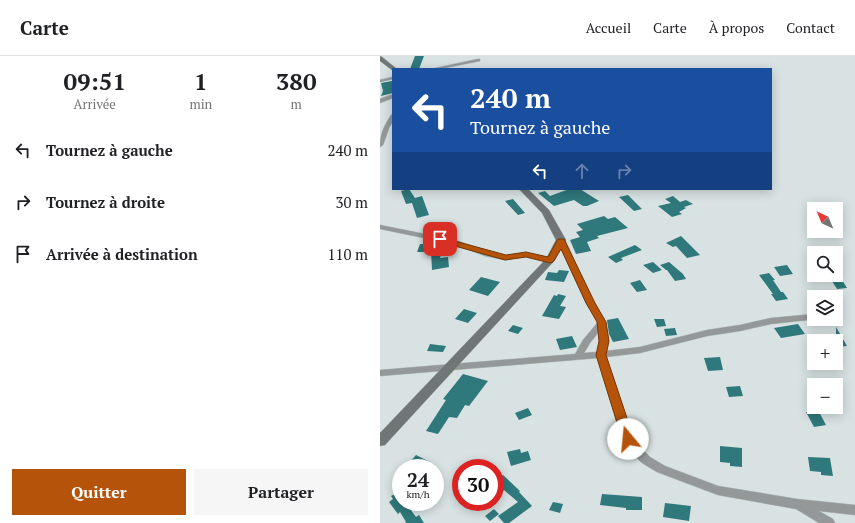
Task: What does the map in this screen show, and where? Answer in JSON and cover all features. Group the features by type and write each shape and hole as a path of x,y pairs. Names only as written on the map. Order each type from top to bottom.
{"street":[{"path":"380,58 393,68"},
{"path":"437,68 478,60"},
{"path":"380,81 392,78"},
{"path":"380,101 392,96"},
{"path":"380,145 386,128 392,118"},
{"path":"524,190 546,212 561,240 590,303 602,322 604,341 601,355 628,439 646,460 661,469 718,490 797,504 855,510"},
{"path":"380,227 455,242 488,254 505,258 526,255 550,260"},
{"path":"380,441 550,260 561,240"},
{"path":"380,373 601,355 640,350 707,333 772,321 807,318"},
{"path":"578,357 586,342 602,322"},
{"path":"797,504 829,523"}],"building":[{"path":"415,56 424,56 419,68 410,68"},
{"path":"392,81 392,93 381,96 383,91 381,83"},
{"path":"410,190 415,198 422,196 429,215 417,218 412,203 406,204 401,191"},
{"path":"566,190 582,190 599,201 583,206 574,200 554,206 538,193 545,191 550,196"},
{"path":"628,195 642,209 634,211 619,197"},
{"path":"673,196 680,202 686,200 693,204 684,207 686,208 679,212 682,214 672,217 658,206 671,203 665,199"},
{"path":"513,199 525,213 518,215 505,201"},
{"path":"604,216 608,219 615,217 628,228 597,236 599,238 587,242 591,251 576,254 570,240 580,237 576,232 583,230 577,224"},
{"path":"681,236 700,255 687,258 676,246 673,247 666,243"},
{"path":"420,244 445,244 440,258 448,257 449,267 432,270 431,252 417,252"},
{"path":"635,245 642,250 621,258 623,260 616,263 608,257"},
{"path":"653,262 662,270 653,273 643,265"},
{"path":"669,262 683,274 686,279 675,281 667,270 660,265"},
{"path":"787,265 793,274 780,276 774,267"},
{"path":"559,270 569,271 564,282 545,280 548,272 557,273"},
{"path":"769,273 775,280 773,280 781,292 783,292 788,299 776,301 771,294 773,294 759,275"},
{"path":"481,277 500,282 488,296 469,290"},
{"path":"640,280 647,290 637,292 630,283"},
{"path":"833,282 843,282 847,288 837,289"},
{"path":"558,294 566,296 560,306 566,307 559,319 542,316 554,295 557,296"},
{"path":"464,309 477,313 468,323 455,319"},
{"path":"618,318 629,339 613,342 609,334 607,320"},
{"path":"654,319 664,319 666,326 657,327"},
{"path":"798,324 805,334 781,338 774,328"},
{"path":"513,325 523,328 518,334 508,331"},
{"path":"836,327 840,334 836,334"},
{"path":"675,328 677,335 666,336 664,329"},
{"path":"572,336 577,347 560,350 556,339"},
{"path":"843,339 847,346 843,346"},
{"path":"430,344 446,346 443,352 427,351"},
{"path":"720,357 723,370 708,371 704,358"},
{"path":"463,374 488,381 469,406 465,405 457,418 449,417 438,434 426,431 446,400 443,399"},
{"path":"740,386 743,396 729,397 726,387"},
{"path":"528,408 532,415 519,420 515,413"},
{"path":"807,414 820,414 826,425 814,427"},
{"path":"720,446 742,448 742,467 730,466 730,463 720,462"},
{"path":"520,449 521,453 528,451 531,460 511,466 507,452"},
{"path":"416,455 424,459 412,459"},
{"path":"808,457 830,458 833,476 821,475 821,472 810,471"},
{"path":"504,476 520,491 519,492 532,506 509,523 504,523 498,516 518,502 504,490"},
{"path":"602,494 642,497 642,510 626,510 626,508 600,505"},
{"path":"553,502 563,504 560,513 549,510"},
{"path":"665,503 691,506 689,521 663,517"},
{"path":"396,511 412,511 416,517 419,515 424,523 405,523 406,522 400,512 398,514"},
{"path":"491,511 496,511 499,514 490,521 485,516"}],"route":[{"path":"440,239 455,242 488,254 505,258 526,255 550,260 561,240 590,303 602,322 604,341 601,355 628,439"}]}
